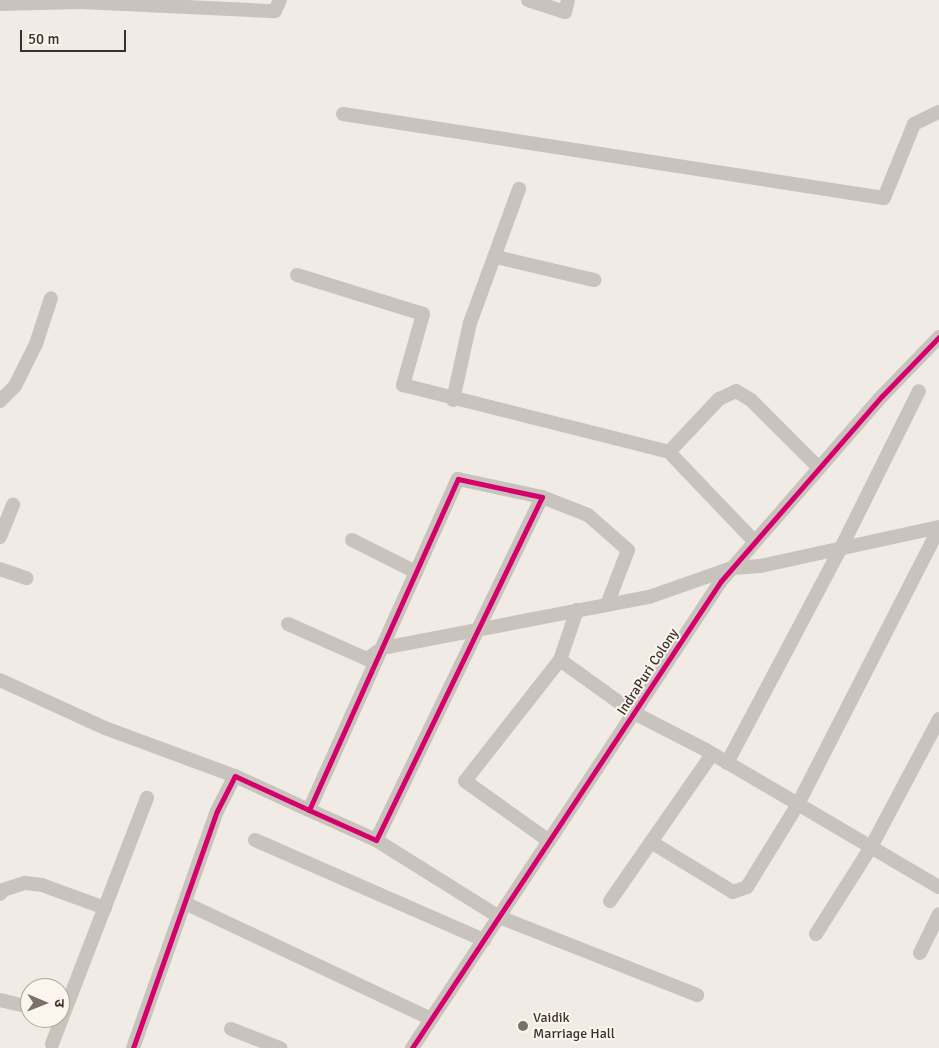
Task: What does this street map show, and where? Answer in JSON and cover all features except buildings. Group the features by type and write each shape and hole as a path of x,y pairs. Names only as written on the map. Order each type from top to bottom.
{"street":[{"path":"0,4 81,2 225,5 275,11 280,0"},
{"path":"528,0 564,12 568,0"},
{"path":"343,114 884,198 914,124 939,112"},
{"path":"453,400 470,323 496,257 519,189"},
{"path":"496,257 594,280"},
{"path":"297,275 423,314 403,385 453,400 669,452 755,542"},
{"path":"0,401 15,386 36,344 51,298"},
{"name":"IndraPuri Colony","path":"412,1048 732,568 819,468 939,337"},
{"path":"669,452 719,399 736,391 751,400 819,468"},
{"path":"727,763 841,548 919,391"},
{"path":"309,810 458,479 542,497 588,515 628,550 607,604"},
{"path":"376,840 542,497"},
{"path":"0,537 13,504"},
{"path":"288,624 367,659 383,648 649,597 732,568 760,566 939,528"},
{"path":"651,842 733,892 747,888 798,804 939,528"},
{"path":"352,540 416,572"},
{"path":"0,569 26,578"},
{"path":"549,841 465,781 560,660 577,610"},
{"path":"560,660 634,713 712,754 939,887"},
{"path":"0,680 113,732 235,776 376,840 499,917 697,995"},
{"path":"816,934 871,847 939,718"},
{"path":"610,901 712,754"},
{"path":"134,1048 187,904 217,811 235,776"},
{"path":"70,995 147,798"},
{"path":"255,840 484,940"},
{"path":"0,894 3,890 25,883 42,885 105,908"},
{"path":"187,904 431,1019"},
{"path":"920,953 939,914"},
{"path":"0,1000 20,1005"},
{"path":"56,1047 60,1028"},
{"path":"232,1029 280,1048"}],"cycle path":[{"path":"412,1048 721,581 882,396 939,337"},
{"path":"133,1048 217,811 235,776 309,810 458,479 542,497 376,840 309,810"}],"place":[{"name":"Vaidik Marriage Hall","path":"523,1026"}]}
